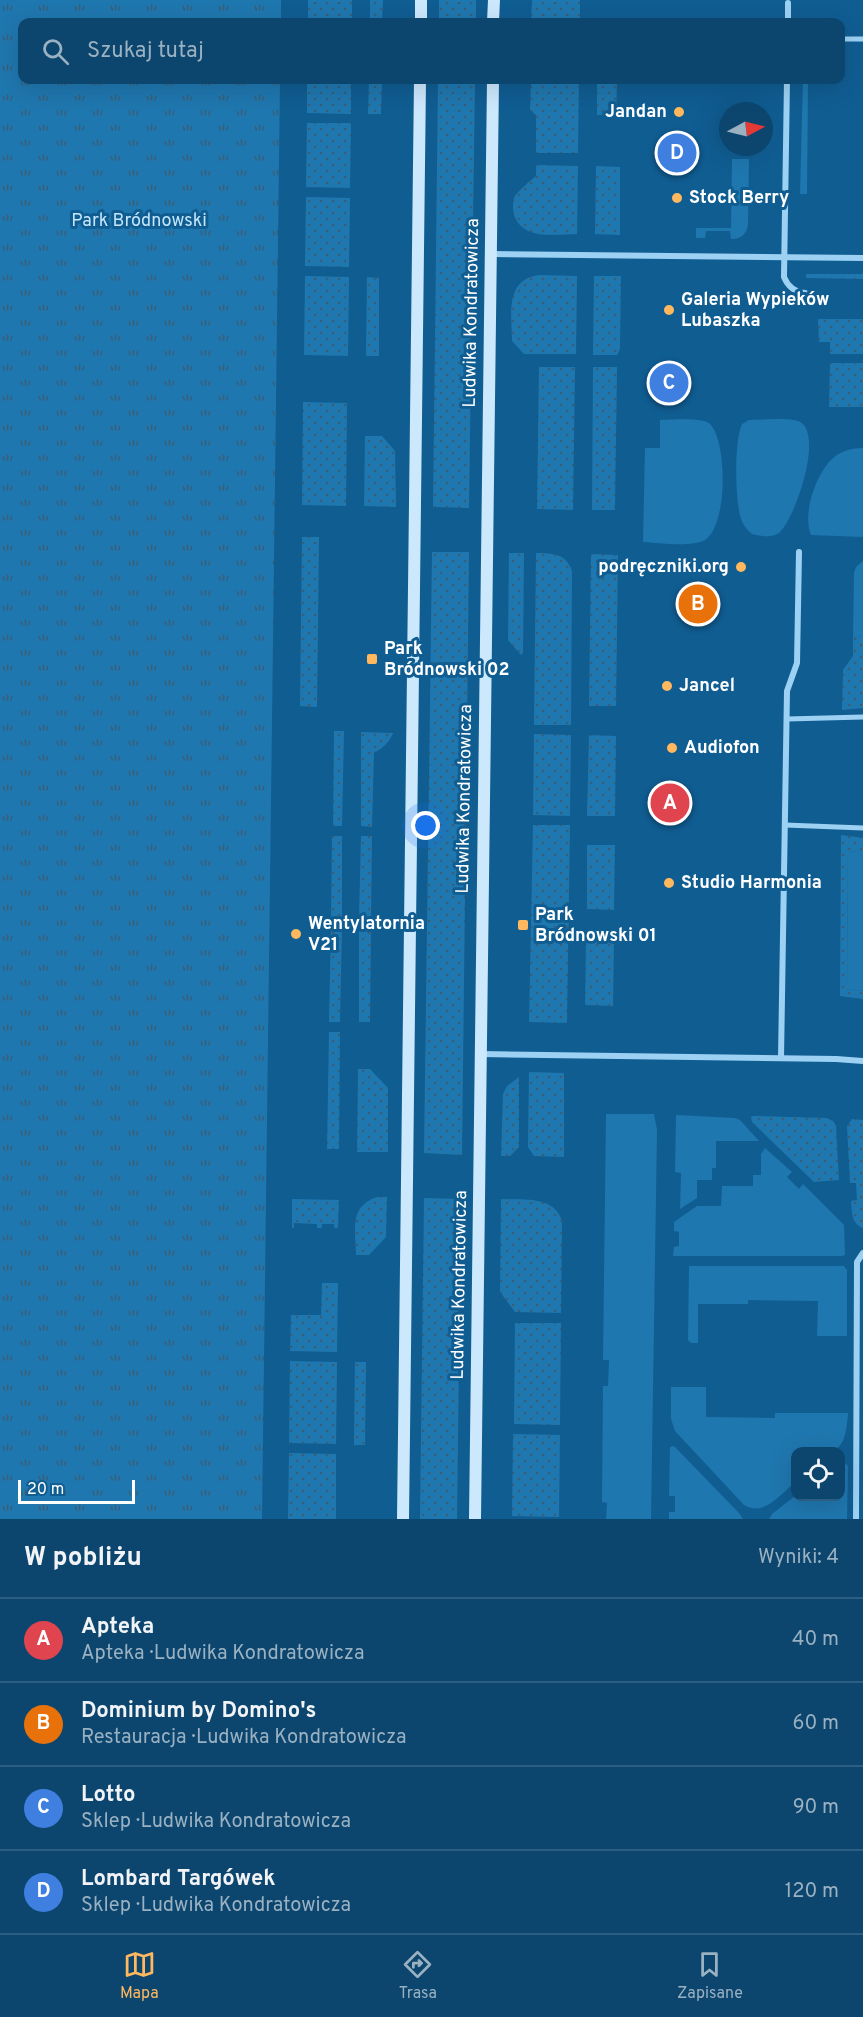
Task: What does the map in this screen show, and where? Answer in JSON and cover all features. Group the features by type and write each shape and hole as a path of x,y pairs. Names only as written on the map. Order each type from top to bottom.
{"main road":[{"path":"421,0 421,18"},
{"path":"493,18 494,0"},
{"path":"403,1519 420,84"},
{"name":"Ludwika Kondratowicza","path":"475,1519 493,84"}],"street":[{"path":"788,3 788,18"},
{"path":"845,39 863,39"},
{"path":"787,84 784,277 787,283 797,291 806,293"},
{"path":"490,254 863,258"},
{"path":"781,1058 787,687 797,663 799,552"},
{"path":"787,718 863,717"},
{"path":"785,825 863,828"},
{"path":"480,1054 863,1061"},
{"path":"856,1519 857,1262 863,1253"}],"green space":[{"name":"Park Bródnowski","path":"0,0 281,0 281,18 18,18 18,84 280,84 262,1519 0,1519"},
{"path":"308,0 352,0 352,18 308,18"},
{"path":"370,0 383,0 382,18 370,18"},
{"path":"439,0 476,0 476,18 439,18"},
{"path":"532,0 580,0 580,18 531,18"},
{"path":"307,84 351,84 351,114 307,113"},
{"path":"369,84 382,84 381,114 368,114"},
{"path":"438,84 475,84 469,508 433,507"},
{"path":"531,84 579,84 578,153 536,153 536,115 530,110"},
{"path":"597,84 617,84 616,115 597,115"},
{"path":"803,84 808,84 807,194 800,194"},
{"path":"307,123 351,123 350,188 306,187"},
{"path":"732,159 749,159 746,231 743,236 735,239 731,239 730,231 706,231 705,238 696,238 696,228 731,228"},
{"path":"536,165 578,166 577,234 541,234 525,229 518,223 514,215 514,198 536,176"},
{"path":"596,166 620,167 620,235 595,234"},
{"path":"306,197 350,198 349,267 305,266"},
{"path":"806,274 863,274 863,279 806,278"},
{"path":"539,275 577,276 576,354 524,354 512,341 511,310 515,291 528,278"},
{"path":"305,276 349,277 348,356 304,355"},
{"path":"594,276 621,276 620,349 617,355 593,355"},
{"path":"367,277 379,278 379,356 366,356"},
{"path":"818,319 863,319 863,354 830,354 830,342 819,342"},
{"path":"830,363 863,363 863,407 829,407"},
{"path":"539,367 575,367 573,510 537,509"},
{"path":"593,367 617,367 615,510 592,510"},
{"path":"303,402 347,403 346,506 302,505"},
{"path":"660,420 700,420 710,424 716,434 722,466 721,504 711,534 697,543 643,542 645,448 660,448"},
{"path":"749,420 795,420 807,430 808,459 799,495 785,525 779,533 773,536 752,534 743,523 739,510 736,471 739,432 742,424"},
{"path":"365,436 382,436 395,451 396,507 364,506"},
{"path":"863,448 863,537 811,535 809,506 821,474 832,459 839,454 850,449"},
{"path":"302,537 319,537 317,707 300,706"},
{"path":"432,552 469,552 462,1155 424,1153"},
{"path":"509,553 524,553 523,653 521,655 508,640"},
{"path":"536,553 548,553 563,558 572,571 571,725 534,725"},
{"path":"591,554 618,555 616,706 589,706"},
{"path":"863,561 863,636 853,638 854,573 856,567"},
{"path":"863,636 863,708 842,710 843,670 853,656 853,638"},
{"path":"334,731 344,731 342,826 333,826"},
{"path":"361,732 393,733 380,750 374,752 372,827 361,826"},
{"path":"534,734 571,735 570,816 533,815"},
{"path":"589,735 616,736 615,816 587,816"},
{"path":"533,825 570,825 567,1023 529,1022"},
{"path":"841,835 863,838 863,852 848,851 847,989 863,991 863,999 840,996"},
{"path":"332,836 342,836 342,917 331,917"},
{"path":"361,836 372,836 371,917 359,917"},
{"path":"587,845 615,845 614,910 587,909"},
{"path":"848,851 863,852 863,991 847,989"},
{"path":"331,926 342,926 340,1022 329,1022"},
{"path":"359,927 371,927 370,1022 359,1022"},
{"path":"586,938 614,938 613,1006 585,1005"},
{"path":"329,1032 340,1032 339,1149 327,1149"},
{"path":"358,1069 370,1069 388,1088 388,1152 357,1152"},
{"path":"529,1072 564,1073 564,1157 534,1156 528,1147"},
{"path":"519,1077 519,1147 510,1156 501,1156 503,1094 507,1086"},
{"path":"606,1114 654,1114 657,1130 651,1519 606,1519 607,1503 602,1502 603,1386 608,1386 609,1360 603,1360"},
{"path":"676,1115 735,1118 740,1120 759,1141 716,1141 716,1168 712,1168 712,1180 697,1180 697,1198 680,1209 681,1173 675,1172"},
{"path":"751,1117 827,1118 833,1121 836,1126 839,1180 814,1182 752,1122"},
{"path":"852,1119 863,1120 863,1228 854,1220 851,1201 857,1200 856,1183 850,1183 847,1126"},
{"path":"765,1148 792,1172 787,1177 799,1189 803,1184 844,1225 845,1255 673,1256 674,1247 679,1246 679,1232 674,1231 674,1222 697,1206 721,1206 722,1186 753,1186 753,1175 761,1175 761,1154"},
{"path":"377,1197 387,1197 386,1237 369,1255 356,1255 355,1228 358,1213 368,1201"},
{"path":"424,1198 461,1199 457,1519 420,1519"},
{"path":"292,1199 339,1200 338,1228 334,1228 334,1224 322,1224 322,1228 317,1228 317,1224 294,1223 294,1228 292,1228"},
{"path":"501,1199 537,1201 552,1207 558,1213 562,1221 561,1313 515,1312 500,1292"},
{"path":"689,1266 844,1266 847,1270 847,1336 817,1336 818,1301 748,1300 748,1304 698,1304 698,1343 691,1343 688,1340"},
{"path":"322,1283 338,1283 337,1352 290,1351 291,1315 321,1315"},
{"path":"515,1323 561,1323 560,1425 514,1424"},
{"path":"290,1361 337,1362 336,1444 289,1443"},
{"path":"355,1362 366,1362 365,1445 354,1445"},
{"path":"671,1387 706,1387 706,1417 775,1418 775,1413 848,1413 844,1438 838,1447 791,1447 791,1486 778,1498 758,1508 744,1505 675,1431 671,1419"},
{"path":"513,1434 560,1435 559,1517 512,1516"},
{"path":"674,1446 743,1519 669,1519 669,1512 675,1512 675,1496 669,1496 670,1447"},
{"path":"289,1453 336,1454 336,1519 288,1519"},
{"path":"845,1463 848,1466 847,1519 769,1519 791,1499 791,1501 845,1501"}],"place":[{"name":"Jandan","path":"679,112"},
{"name":"Lombard Targówek","path":"677,153"},
{"name":"Stock Berry","path":"677,198"},
{"name":"Galeria Wypieków Lubaszka","path":"669,310"},
{"name":"Lotto","path":"669,383"},
{"name":"podręczniki.org","path":"741,567"},
{"name":"Dominium by Domino's","path":"698,604"},
{"name":"Park Bródnowski 02","path":"372,659"},
{"name":"Jancel","path":"667,686"},
{"name":"Audiofon","path":"672,748"},
{"name":"Apteka","path":"670,803"},
{"name":"Studio Harmonia","path":"669,883"},
{"name":"Park Bródnowski 01","path":"523,925"},
{"name":"Wentylatornia V21","path":"296,934"}]}
